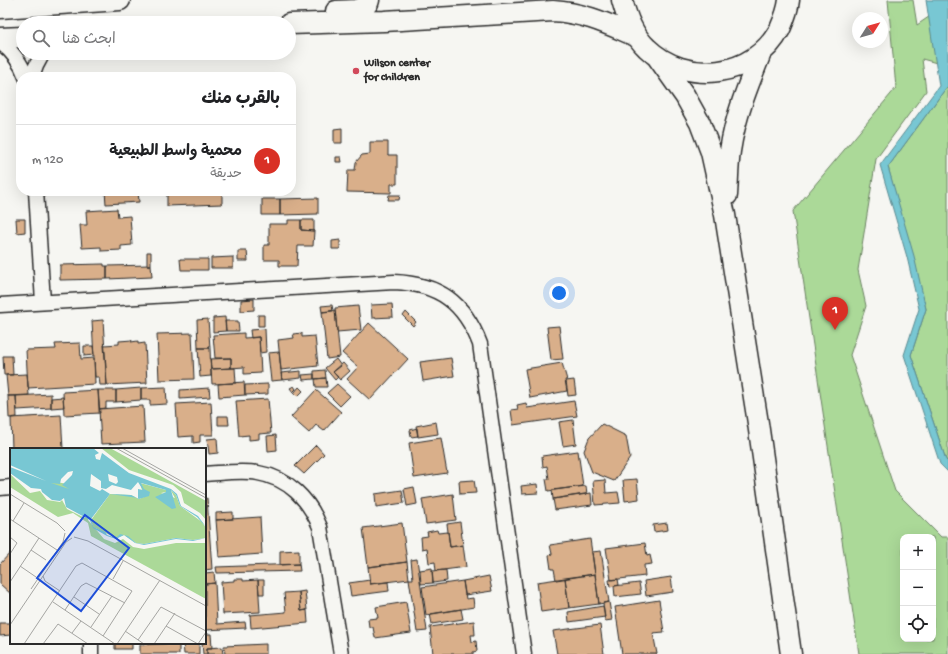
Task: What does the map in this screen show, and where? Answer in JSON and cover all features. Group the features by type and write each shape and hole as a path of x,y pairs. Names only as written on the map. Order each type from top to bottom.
{"main road":[{"path":"0,8 120,0"},
{"path":"296,17 311,12 357,10 366,6 369,0"},
{"path":"622,0 627,18 636,36 646,48 658,58 678,68 699,72 721,72 742,65 761,53 777,35 784,19 789,0"},
{"path":"296,24 384,21 553,11 580,14 636,36"},
{"path":"0,38 16,37"},
{"path":"725,215 730,151 733,136 745,91 761,53"},
{"path":"658,58 685,96 700,123 711,152 725,215 758,422 791,654"}],"street":[{"path":"0,42 16,58"},
{"path":"18,60 24,72"},
{"path":"34,72 39,60"},
{"path":"36,196 43,302"},
{"path":"0,305 394,282 426,286 440,293 449,299 465,315 474,329 480,344 524,654"},
{"path":"206,474 242,472 271,476 284,482 306,501 314,513 320,527 341,654"},
{"path":"0,488 10,487"}],"green space":[{"path":"888,0 913,0 917,25 936,12 948,66 922,59 926,91 876,159 858,270 866,306 850,355 895,491 941,537 948,537 948,654 859,654 793,211 896,88"},
{"path":"946,88 948,88 948,462 946,460 911,355 926,309 888,167"}],"water":[{"path":"926,0 948,0 948,88 946,88 888,167 914,256 926,309 911,355 946,460 948,462 948,472 940,464 904,355 919,309 907,257 880,165 939,86"}],"building":[{"path":"342,128 342,143 334,143 334,129"},
{"path":"370,142 388,142 388,155 397,155 397,184 391,184 391,193 347,192 348,170 355,170 356,162 362,155 370,154"},
{"path":"336,157 341,157 342,162 336,162"},
{"path":"389,195 400,195 399,200 388,200"},
{"path":"105,196 138,196 139,202 106,204"},
{"path":"167,196 222,196 222,204 167,206"},
{"path":"318,198 318,214 280,215 280,199"},
{"path":"262,199 280,199 280,215 262,215"},
{"path":"117,209 118,217 130,216 132,245 121,246 121,250 101,251 101,247 82,248 80,225 87,225 86,211"},
{"path":"16,219 25,219 25,232 17,233"},
{"path":"288,220 301,220 301,230 314,231 313,246 298,246 297,266 279,266 279,260 264,260 264,245 269,245 269,224 288,224"},
{"path":"301,220 314,220 314,231 301,230"},
{"path":"340,240 340,249 332,249 332,241"},
{"path":"238,251 247,251 248,261 238,261"},
{"path":"147,252 151,252 151,265 147,265"},
{"path":"233,257 233,268 211,268 211,258"},
{"path":"180,259 208,259 208,270 181,270"},
{"path":"104,264 104,266 107,266 107,279 60,280 60,265"},
{"path":"151,265 152,277 107,279 107,266"},
{"path":"254,299 254,310 241,311 241,300"},
{"path":"392,304 393,317 372,318 371,305"},
{"path":"332,305 333,311 322,312 321,306"},
{"path":"358,306 361,330 337,332 335,308"},
{"path":"335,310 340,357 327,359 322,312"},
{"path":"406,312 416,322 413,326 403,316"},
{"path":"258,315 264,315 264,326 258,326"},
{"path":"225,317 226,331 213,332 213,318"},
{"path":"208,319 210,348 198,348 197,320"},
{"path":"103,320 107,385 100,385 99,377 95,377 92,321"},
{"path":"225,321 238,321 239,331 226,331"},
{"path":"369,323 408,359 370,400 347,379 358,367 342,353"},
{"path":"559,326 563,359 551,360 547,327"},
{"path":"265,329 266,352 260,353 259,337 251,338 250,330"},
{"path":"192,333 194,379 159,380 157,334"},
{"path":"244,333 244,338 259,337 261,373 244,374 244,367 231,368 231,358 215,358 213,335"},
{"path":"302,333 302,337 315,336 318,366 281,370 278,340 294,338 293,334"},
{"path":"132,340 131,342 138,341 138,344 145,343 147,383 107,385 104,345 119,344 119,341"},
{"path":"80,343 81,359 94,358 95,384 28,388 26,350 56,349 55,344"},
{"path":"84,346 93,346 94,355 84,356"},
{"path":"198,348 210,348 211,376 200,377"},
{"path":"279,352 282,380 271,381 268,353"},
{"path":"3,356 12,356 13,375 4,375"},
{"path":"231,358 231,368 211,369 210,359"},
{"path":"451,358 454,376 423,381 420,362"},
{"path":"336,359 341,366 333,372 338,377 335,380 325,368"},
{"path":"343,363 350,371 340,380 333,372"},
{"path":"562,363 567,380 565,380 567,391 530,398 525,369"},
{"path":"235,368 236,383 212,384 211,369"},
{"path":"325,370 326,378 314,379 314,371"},
{"path":"301,371 301,378 282,380 281,373"},
{"path":"27,374 29,395 8,396 6,375"},
{"path":"314,374 314,379 303,380 302,375"},
{"path":"326,378 327,387 316,387 315,379"},
{"path":"574,380 576,395 568,396 566,381"},
{"path":"244,382 245,395 219,397 218,384"},
{"path":"268,384 268,394 245,395 245,385"},
{"path":"337,384 350,396 340,406 327,393"},
{"path":"294,386 296,389 293,392 290,388"},
{"path":"166,387 167,404 150,405 150,400 141,400 141,388"},
{"path":"299,387 303,391 298,396 294,393"},
{"path":"141,388 141,400 116,402 116,390"},
{"path":"209,388 210,397 180,399 180,390"},
{"path":"98,390 100,413 64,415 63,392"},
{"path":"98,390 116,390 116,402 106,402 106,408 99,409"},
{"path":"316,390 341,412 324,431 316,425 309,433 291,417"},
{"path":"51,394 51,408 17,410 16,396"},
{"path":"8,396 16,396 17,417 9,418"},
{"path":"63,397 64,407 51,408 51,398"},
{"path":"268,399 271,433 259,434 259,439 249,440 249,435 239,436 236,401"},
{"path":"574,401 577,416 513,425 511,410 518,409 517,405 526,403 527,408"},
{"path":"211,402 213,435 200,435 200,442 193,443 193,436 178,437 176,404"},
{"path":"143,406 145,442 101,444 99,409"},
{"path":"61,415 63,448 12,448 11,418"},
{"path":"218,416 228,416 229,425 218,425"},
{"path":"573,420 576,444 563,446 559,422"},
{"path":"436,422 438,434 418,437 416,426"},
{"path":"602,424 626,436 630,458 614,481 592,472 584,451 589,438"},
{"path":"417,428 418,436 411,437 410,430"},
{"path":"276,435 277,450 268,451 267,436"},
{"path":"217,438 218,453 209,454 207,439"},
{"path":"441,438 447,473 414,478 409,443"},
{"path":"316,445 324,454 304,474 295,466"},
{"path":"578,451 583,486 548,491 546,479 549,479 547,466 543,467 542,456"},
{"path":"637,479 639,499 625,501 623,480"},
{"path":"474,480 476,493 460,494 459,481"},
{"path":"605,480 606,493 618,492 620,503 595,505 593,481"},
{"path":"537,484 538,493 522,494 521,486"},
{"path":"586,486 587,494 553,499 552,490"},
{"path":"414,487 417,504 407,506 404,489"},
{"path":"402,490 404,503 376,507 375,494"},
{"path":"591,493 592,505 555,510 553,499"},
{"path":"453,494 456,520 426,524 422,499"},
{"path":"206,498 212,569 206,570"},
{"path":"233,512 233,519 216,520 216,513"},
{"path":"260,517 262,554 219,557 216,520"},
{"path":"460,522 463,545 450,547 447,524"},
{"path":"402,523 407,562 368,567 363,528"},
{"path":"667,523 668,530 654,532 653,525"},
{"path":"437,530 438,533 448,532 450,547 463,545 466,567 436,571 435,562 429,563 427,548 422,549 421,537 428,536 427,532"},
{"path":"590,539 595,574 556,580 554,569 551,569 549,555 552,554 550,545"},
{"path":"645,543 647,556 650,555 652,564 644,565 645,576 611,580 606,548"},
{"path":"299,550 299,564 280,565 280,551"},
{"path":"601,551 609,602 599,604 592,552"},
{"path":"10,553 10,593 0,584 0,564"},
{"path":"417,559 427,631 417,632 409,579 413,579 411,560"},
{"path":"407,562 409,579 370,584 368,567"},
{"path":"299,564 300,571 217,573 216,567"},
{"path":"432,568 433,583 421,584 420,570"},
{"path":"446,570 447,581 433,583 432,571"},
{"path":"214,572 215,583 206,584 206,573"},
{"path":"595,574 599,604 569,608 565,578"},
{"path":"489,576 492,591 465,595 463,581"},
{"path":"671,577 673,592 646,596 644,581"},
{"path":"565,578 569,608 541,612 537,582"},
{"path":"234,579 243,579 243,581 258,580 260,612 223,614 221,582 234,581"},
{"path":"618,579 619,585 610,587 609,580"},
{"path":"258,580 264,580 264,594 259,594"},
{"path":"370,580 370,584 388,582 389,591 351,596 349,583"},
{"path":"463,581 466,599 473,598 474,607 426,615 422,587"},
{"path":"215,583 217,624 245,622 246,628 206,630 206,584"},
{"path":"639,583 641,594 615,597 614,586"},
{"path":"305,591 307,610 301,611 299,592"},
{"path":"299,592 301,611 307,610 308,623 251,628 250,615 286,612 284,593"},
{"path":"659,600 664,632 653,633 657,654 622,654 615,607"},
{"path":"406,602 411,633 375,638 373,627 369,627 368,619 378,618 376,607"},
{"path":"609,602 612,620 605,621 603,603"},
{"path":"603,606 605,617 569,622 568,612"},
{"path":"461,609 463,619 432,624 430,614"},
{"path":"474,621 475,635 471,635 472,642 476,641 477,651 473,652 473,654 433,654 430,627"},
{"path":"0,623 10,623 10,635 0,636"},
{"path":"600,625 604,654 557,654 553,631"},
{"path":"206,634 211,634 212,648 207,648 207,654 203,654 202,644 206,644"},
{"path":"115,644 132,644 132,649 115,649"},
{"path":"179,644 179,654 140,654 140,645"},
{"path":"183,644 199,644 199,654 184,654"},
{"path":"266,644 266,654 225,654 224,646"},
{"path":"222,647 223,654 207,654 207,648"}],"place":[{"name":"Wilson center for children","path":"356,71"},
{"name":"محمية واسط الطبيعية","path":"835,330"}]}
